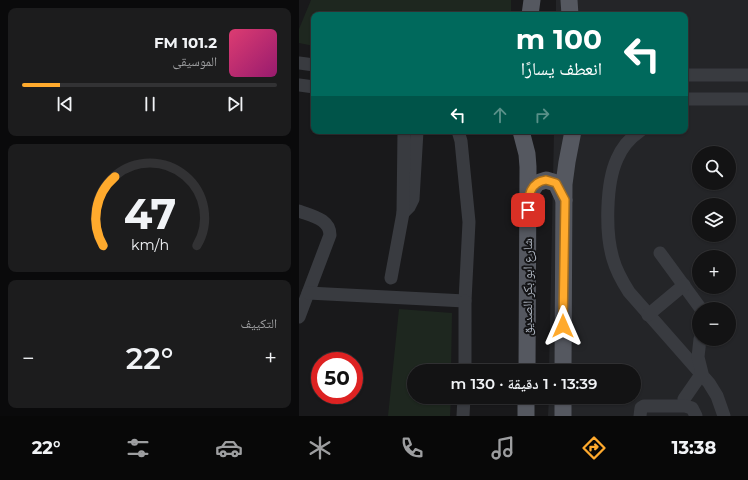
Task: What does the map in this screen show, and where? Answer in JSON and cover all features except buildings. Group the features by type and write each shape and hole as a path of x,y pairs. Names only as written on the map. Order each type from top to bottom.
{"main road":[{"path":"530,12 532,0"},
{"path":"569,0 570,12"},
{"name":"شارع ابو بكر الصديق","path":"522,134 527,154 528,196 527,364"},
{"path":"563,364 564,184 572,134"},
{"path":"528,196 537,183 546,180 556,183 565,200"},
{"path":"526,404 526,416"},
{"path":"563,404 563,416"}],"street":[{"path":"299,63 311,65"},
{"path":"688,75 748,75"},
{"path":"299,85 311,87"},
{"path":"688,100 748,99"},
{"path":"391,278 403,213 404,134"},
{"path":"403,213 409,207 413,199 417,134"},
{"path":"461,134 469,222 465,301 465,364"},
{"path":"636,134 625,146 614,166 609,197 609,234 613,258 622,281 629,292 648,315 702,373 717,396 724,416"},
{"path":"299,211 322,220 328,225 331,235 300,312"},
{"path":"660,253 696,302"},
{"path":"648,315 684,285"},
{"path":"308,293 465,301"},
{"path":"684,399 702,373 698,357 699,346"},
{"path":"463,416 464,404"},
{"path":"641,416 640,409 644,406 685,406 692,408 696,416"}],"shaded area":[{"path":"311,0 511,0 511,12 311,12 311,45 299,43 299,29"},
{"path":"556,0 748,0 748,416 548,416 549,404 641,404 641,364 549,364 554,134 688,134 688,12 556,12"},
{"path":"399,309 452,313 451,364 407,364 407,404 451,404 450,416 388,416"}],"route":[{"path":"528,210 528,196 537,183 546,180 556,183 565,200 563,250 563,326"}]}
